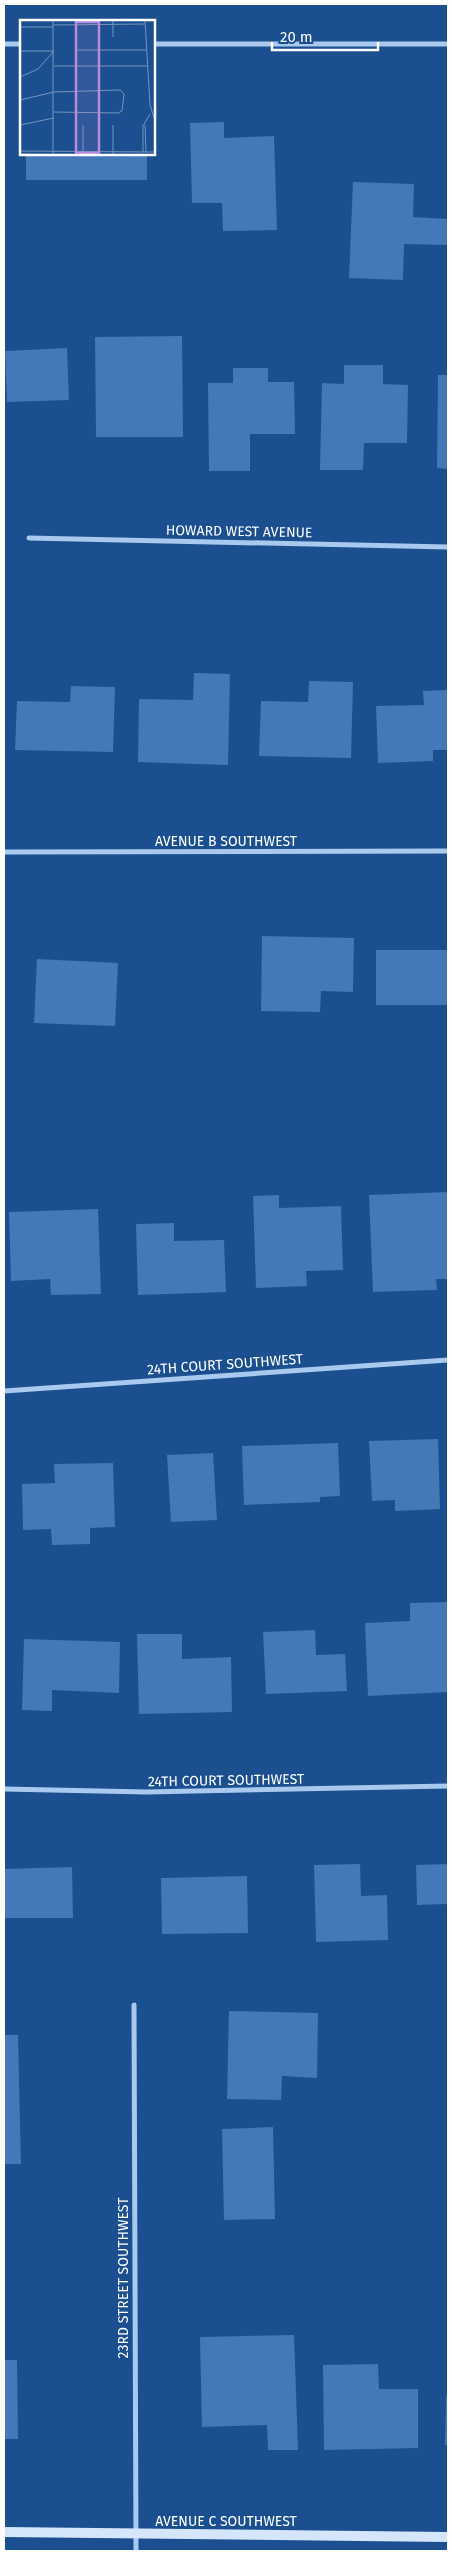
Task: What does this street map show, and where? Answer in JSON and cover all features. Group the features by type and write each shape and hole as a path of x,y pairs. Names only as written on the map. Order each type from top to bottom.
{"street":[{"path":"4,44 20,44"},
{"path":"155,44 448,44"},
{"name":"HOWARD WEST AVENUE","path":"29,538 448,546"},
{"name":"AVENUE B SOUTHWEST","path":"4,852 448,851"},
{"name":"24TH COURT SOUTHWEST","path":"4,1391 448,1360"},
{"name":"24TH COURT SOUTHWEST","path":"4,1789 146,1792 448,1786"},
{"name":"23RD STREET SOUTHWEST","path":"134,2005 136,2551"},
{"name":"AVENUE C SOUTHWEST","path":"4,2532 448,2536"}],"building":[{"path":"224,122 224,138 274,136 277,230 223,231 222,203 192,203 190,123"},
{"path":"26,155 147,155 147,180 26,180"},
{"path":"353,182 414,184 413,217 448,219 448,245 404,244 403,280 349,278"},
{"path":"182,336 183,437 96,437 95,337"},
{"path":"67,348 69,400 7,402 5,351"},
{"path":"344,365 383,365 383,384 408,385 407,443 364,443 363,470 320,470 322,383 344,384"},
{"path":"233,368 268,368 268,382 294,382 295,434 250,434 250,471 209,471 208,383 233,383"},
{"path":"438,375 448,375 448,469 437,468"},
{"path":"194,673 230,674 228,765 138,762 139,699 193,700"},
{"path":"309,681 353,682 351,758 259,756 261,701 308,702"},
{"path":"71,686 115,687 113,752 15,750 17,701 70,702"},
{"path":"448,690 448,750 433,750 433,761 378,763 376,706 424,705 423,691"},
{"path":"262,936 354,938 353,992 321,991 320,1012 261,1011"},
{"path":"376,950 448,950 448,1005 376,1005"},
{"path":"37,959 118,963 115,1026 34,1023"},
{"path":"448,1192 448,1279 436,1279 437,1290 373,1292 369,1195"},
{"path":"279,1195 279,1208 341,1206 343,1270 306,1271 307,1286 256,1288 253,1196"},
{"path":"98,1209 101,1294 51,1295 50,1279 11,1281 9,1212"},
{"path":"174,1223 174,1241 224,1240 226,1292 138,1295 136,1224"},
{"path":"438,1439 440,1509 395,1511 395,1500 372,1501 369,1441"},
{"path":"338,1443 340,1496 320,1497 320,1502 244,1505 242,1446"},
{"path":"213,1453 217,1520 171,1522 167,1455"},
{"path":"113,1463 115,1527 90,1528 90,1544 52,1545 51,1529 23,1530 22,1484 55,1483 54,1464"},
{"path":"448,1602 448,1692 368,1696 365,1623 410,1621 410,1603"},
{"path":"315,1630 316,1655 345,1654 347,1691 266,1694 263,1632"},
{"path":"137,1634 182,1634 182,1659 231,1657 232,1712 139,1714"},
{"path":"24,1639 120,1642 119,1693 52,1690 52,1711 22,1710"},
{"path":"360,1864 361,1896 387,1895 388,1940 316,1942 314,1865"},
{"path":"448,1864 448,1904 417,1905 416,1865"},
{"path":"72,1867 73,1918 4,1918 4,1869"},
{"path":"247,1876 248,1933 162,1934 161,1878"},
{"path":"229,2011 318,2013 317,2078 282,2076 281,2100 227,2099"},
{"path":"4,2035 18,2035 21,2164 4,2164"},
{"path":"273,2127 275,2219 224,2220 222,2129"},
{"path":"294,2335 298,2450 268,2450 267,2425 202,2427 200,2337"},
{"path":"4,2360 17,2360 18,2439 4,2439"},
{"path":"378,2364 379,2389 418,2389 418,2448 324,2450 323,2365"},
{"path":"446,2396 448,2396 448,2445 445,2445"}]}
